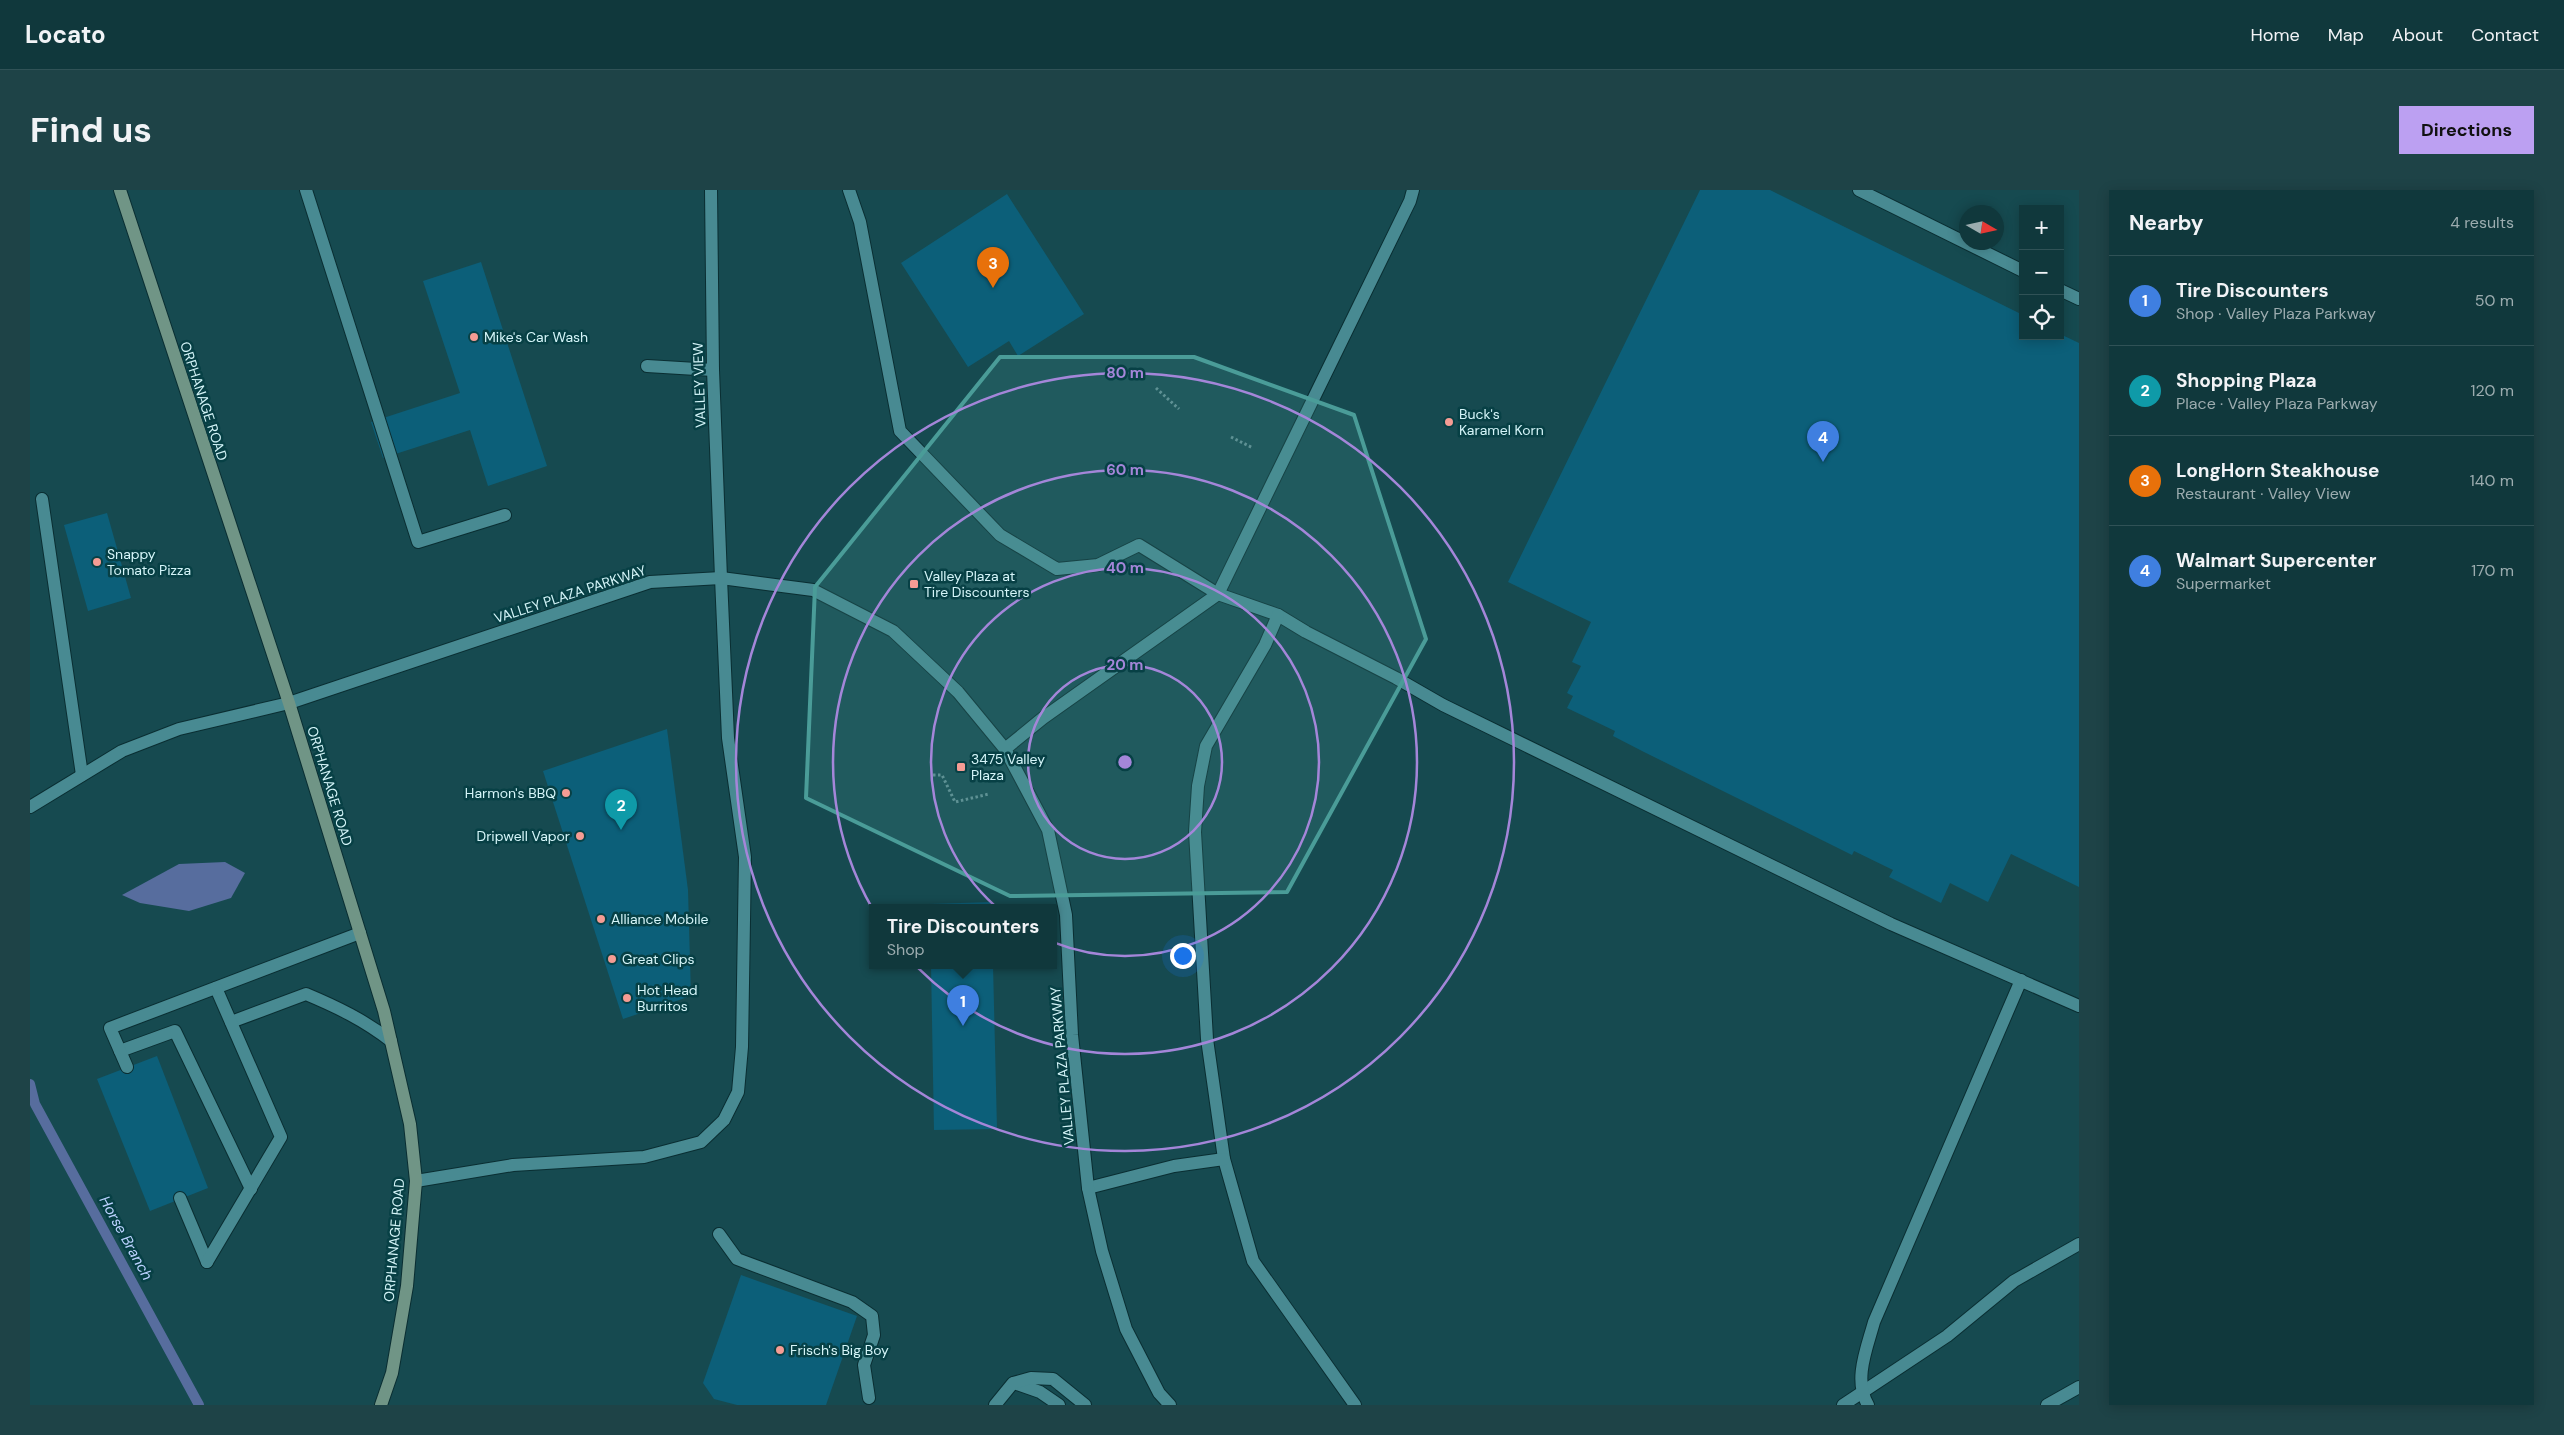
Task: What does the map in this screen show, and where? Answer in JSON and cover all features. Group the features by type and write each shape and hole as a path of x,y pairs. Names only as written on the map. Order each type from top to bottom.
{"main road":[{"name":"ORPHANAGE ROAD","path":"120,190 289,703 360,933 391,1041 410,1124 416,1181 407,1286 392,1373 381,1405"}],"street":[{"path":"306,190 418,542 505,515"},
{"name":"VALLEY VIEW","path":"416,1181 513,1166 644,1157 701,1142 724,1120 738,1092 742,1047 745,858 728,738 713,370 711,190"},
{"path":"849,190 860,222 900,431 1000,535 1057,569 1098,565 1139,545 1218,594 1278,615 1306,632 1443,704 1891,924 2079,1006"},
{"path":"1005,748 1043,718 1218,594 1406,210 1413,190"},
{"path":"1859,190 2019,269"},
{"path":"2064,292 2079,299"},
{"path":"647,366 713,370"},
{"path":"42,499 82,775"},
{"name":"VALLEY PLAZA PARKWAY","path":"30,807 122,751 180,729 289,703 650,582 721,578 813,590 893,631 958,692 1005,748 1048,830 1066,915 1072,1035 1088,1188 1102,1252 1126,1329 1160,1393 1170,1405"},
{"path":"1278,615 1265,645 1206,746 1198,786 1195,832 1207,1039 1224,1159 1253,1261 1355,1405"},
{"path":"128,1067 110,1028 360,933"},
{"path":"1868,1405 1862,1394 1862,1366 1874,1322 2021,980"},
{"path":"180,1198 208,1262 282,1137 216,988"},
{"path":"231,1022 306,994 345,1010 369,1024 391,1041"},
{"path":"120,1051 175,1031 251,1189"},
{"path":"1088,1188 1174,1166 1224,1159"},
{"path":"718,1234 738,1259 852,1302 872,1316 874,1335 864,1366 869,1398"},
{"path":"1842,1405 1862,1394 1947,1336 2014,1281 2079,1244"},
{"path":"995,1405 1014,1383 1031,1378 1053,1379 1084,1405"},
{"path":"1014,1383 1040,1392 1058,1405"},
{"path":"2046,1405 2079,1387"}],"path":[{"path":"1156,388 1179,409"},
{"path":"1231,437 1253,448"},
{"path":"933,775 942,775 955,802 989,794"}],"highlighted area":[{"path":"1000,357 1194,357 1354,415 1426,639 1287,892 1010,896 806,798 815,587"}],"water":[{"path":"225,862 245,873 231,898 189,911 140,903 122,895 179,864"}],"building":[{"path":"1700,190 1770,190 2019,313 2019,340 2064,340 2064,336 2079,343 2079,887 2011,854 1988,902 1950,883 1941,903 1889,877 1893,870 1854,851 1852,855 1613,736 1615,731 1567,708 1573,696 1567,693 1581,666 1572,662 1591,622 1508,582"},
{"path":"1007,194 1084,314 1018,356 1009,341 968,367 901,263"},
{"name":"Mike's Car Wash","path":"481,262 547,466 488,486 470,430 383,458 371,422 460,393 423,281"},
{"name":"Snappy Tomato Pizza","path":"107,513 131,598 88,611 64,525"},
{"path":"667,729 688,890 691,996 623,1019 543,771"},
{"path":"992,902 992,904 929,904"},
{"path":"931,969 993,969 997,1129 934,1130"},
{"path":"157,1056 208,1188 150,1211 97,1079"},
{"name":"Frisch's Big Boy","path":"741,1275 857,1316 826,1405 737,1405 714,1399 703,1383"}],"waterway":[{"name":"Horse Branch","path":"30,1084 35,1104 199,1405"}],"place":[{"name":"LongHorn Steakhouse","path":"993,288"},
{"name":"Mike's Car Wash","path":"474,337"},
{"name":"Buck's Karamel Korn","path":"1449,422"},
{"name":"Walmart Supercenter","path":"1823,462"},
{"name":"Snappy Tomato Pizza","path":"97,562"},
{"name":"Valley Plaza at Tire Discounters","path":"914,584"},
{"name":"3475 Valley Plaza","path":"961,767"},
{"name":"Harmon's BBQ","path":"566,793"},
{"name":"Shopping Plaza","path":"621,830"},
{"name":"Dripwell Vapor","path":"580,836"},
{"name":"Alliance Mobile","path":"601,919"},
{"name":"Great Clips","path":"612,959"},
{"name":"Hot Head Burritos","path":"627,998"},
{"name":"Tire Discounters","path":"963,1026"},
{"name":"Frisch's Big Boy","path":"780,1350"}]}
